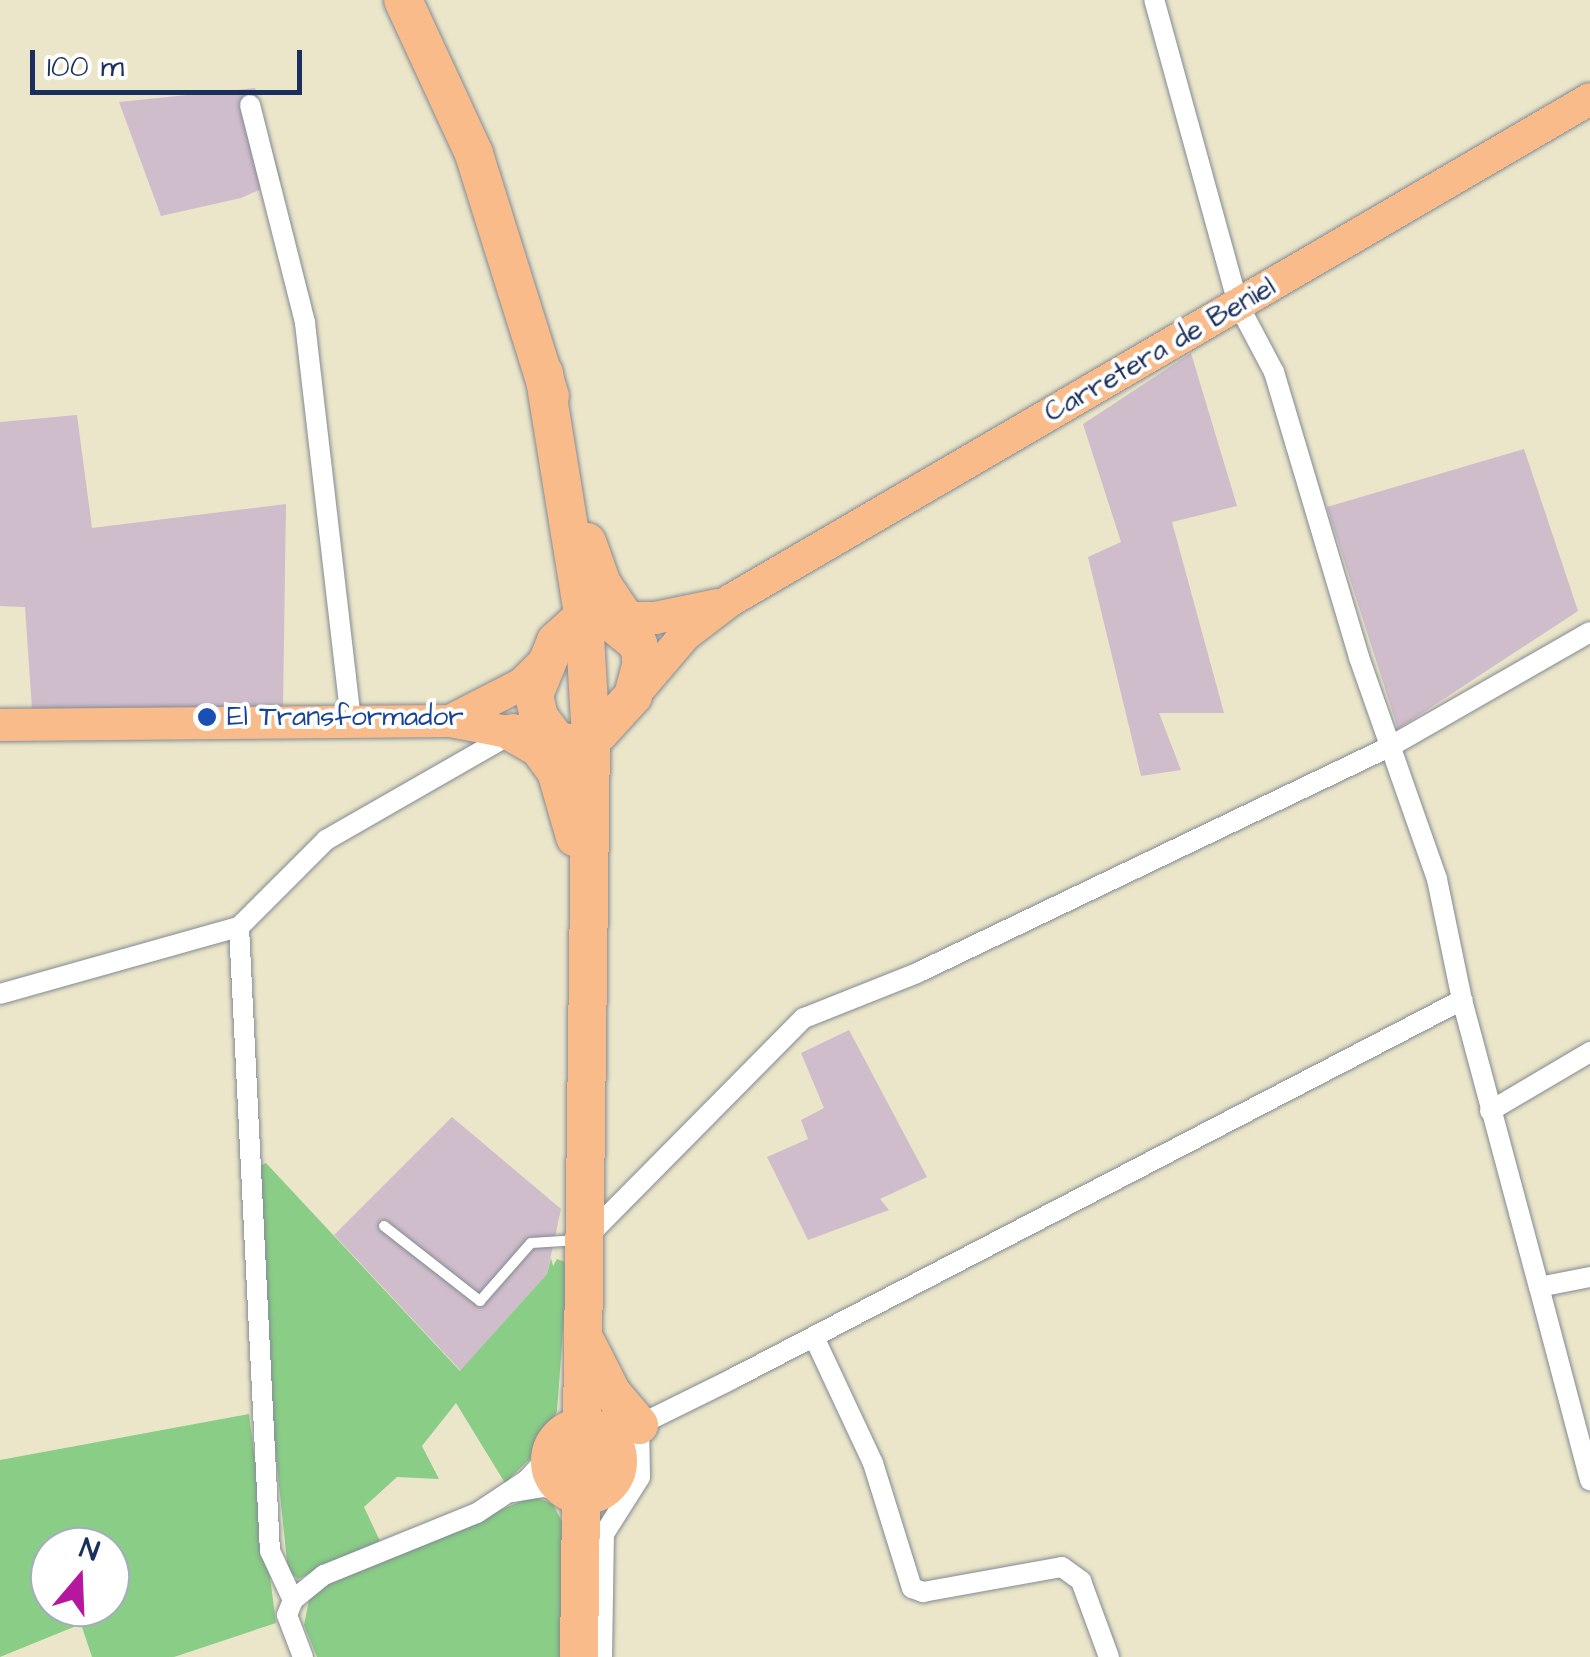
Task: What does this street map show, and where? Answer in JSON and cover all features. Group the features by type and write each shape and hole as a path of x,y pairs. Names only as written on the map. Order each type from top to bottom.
{"highway":[{"path":"403,0 474,154 544,373 592,562 641,666 607,793 588,984 584,1332 572,1494 578,1657"},
{"path":"544,373 561,564 560,601 542,664 548,737 574,831 588,984"},
{"path":"542,664 564,632 620,619"},
{"path":"548,737 620,619"},
{"path":"548,737 633,696"},
{"path":"584,1332 598,1372 639,1425"}],"main road":[{"name":"Carretera de Beniel","path":"731,600 1590,99"},
{"path":"620,619 731,600"},
{"path":"633,696 664,656 731,600"},
{"path":"450,722 522,684 542,664"},
{"path":"0,725 450,722 548,737"}],"street":[{"path":"1154,0 1238,304 1274,372 1391,746 1437,879 1490,1111 1590,1480"},
{"path":"250,105 306,323 352,722"},
{"path":"585,1240 804,1018 917,973 1391,746 1590,632"},
{"path":"0,994 239,926 326,840 548,737"},
{"path":"239,926 270,1551 293,1600"},
{"path":"572,1494 574,1434 639,1425 1462,1000"},
{"path":"1490,1111 1590,1052"},
{"path":"1539,1287 1590,1276"},
{"path":"814,1337 872,1463 912,1588 923,1592 1062,1567 1081,1581 1108,1657"},
{"path":"304,1657 287,1616 293,1600 324,1575 572,1494 639,1425"},
{"path":"602,1657 604,1534 640,1477 639,1425"}],"lane":[{"path":"384,1226 480,1300 530,1243 585,1240"}],"shaded area":[{"path":"255,88 281,180 241,198 161,216 119,102"},
{"path":"1191,353 1237,506 1172,522 1224,713 1159,713 1181,770 1141,776 1088,557 1121,542 1083,424"},
{"path":"77,415 92,528 286,504 283,711 32,709 25,607 0,606 0,422"},
{"path":"1524,449 1578,611 1398,729 1327,507"},
{"path":"849,1030 927,1177 880,1199 889,1210 808,1240 767,1157 808,1139 801,1120 824,1108 801,1053"},
{"path":"452,1117 561,1209 547,1274 461,1371 334,1235"}],"green space":[{"path":"266,1163 460,1371 547,1274 551,1258 553,1266 557,1259 568,1263 557,1411 538,1451 505,1483 456,1403 422,1446 439,1479 397,1477 364,1507 380,1541 298,1579 288,1571 270,1399 260,1166"},
{"path":"249,1414 276,1623 174,1657 92,1657 82,1627 130,1627 130,1527 30,1527 30,1627 74,1627 0,1657 0,1460"},
{"path":"533,1496 553,1504 563,1524 564,1657 317,1657 304,1625 310,1595"}],"place":[{"name":"El Transformador","path":"207,717"}]}
